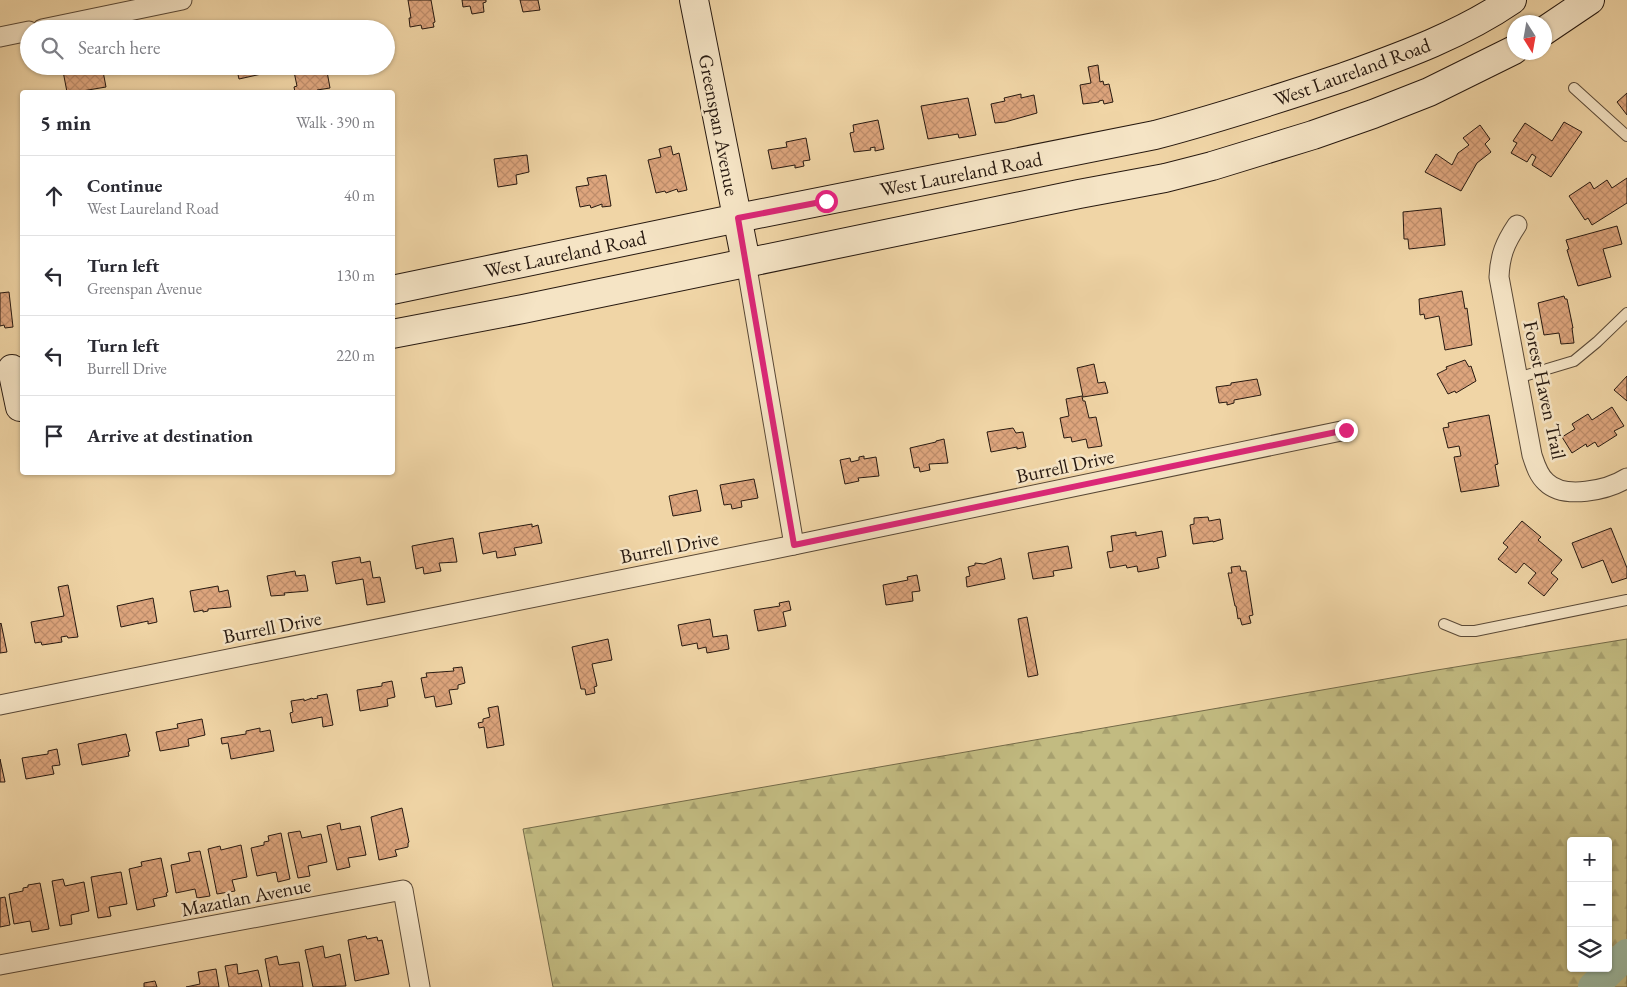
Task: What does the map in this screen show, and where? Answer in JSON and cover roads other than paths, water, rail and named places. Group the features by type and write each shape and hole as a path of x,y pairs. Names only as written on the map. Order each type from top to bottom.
{"main road":[{"name":"Greenspan Avenue","path":"694,0 746,262"},
{"name":"West Laureland Road","path":"395,289 738,218 1155,135 1217,119 1390,60 1454,34 1512,0"},
{"path":"1552,26 1590,0"},
{"path":"395,333 1165,178 1313,135 1373,114 1429,92 1507,53"},
{"path":"1155,135 1165,178"},
{"path":"12,369 14,408"}],"street":[{"path":"85,20 182,0"},
{"path":"0,37 20,33"},
{"name":"Forest Haven Trail","path":"1517,225 1506,242 1500,260 1499,277 1517,378 1537,470 1546,483 1562,490 1585,491 1615,486 1627,478"},
{"name":"Greenspan Avenue","path":"746,262 794,545"},
{"name":"Burrell Drive","path":"0,705 794,545 1346,430"},
{"name":"Mazatlan Avenue","path":"0,965 403,890 420,987"}],"lane":[{"path":"1574,88 1627,136"},
{"path":"1517,378 1574,361 1598,342 1627,313"},
{"path":"1444,624 1461,631 1475,631 1627,600"}],"waterway":[{"path":"1593,987 1627,954"}]}
